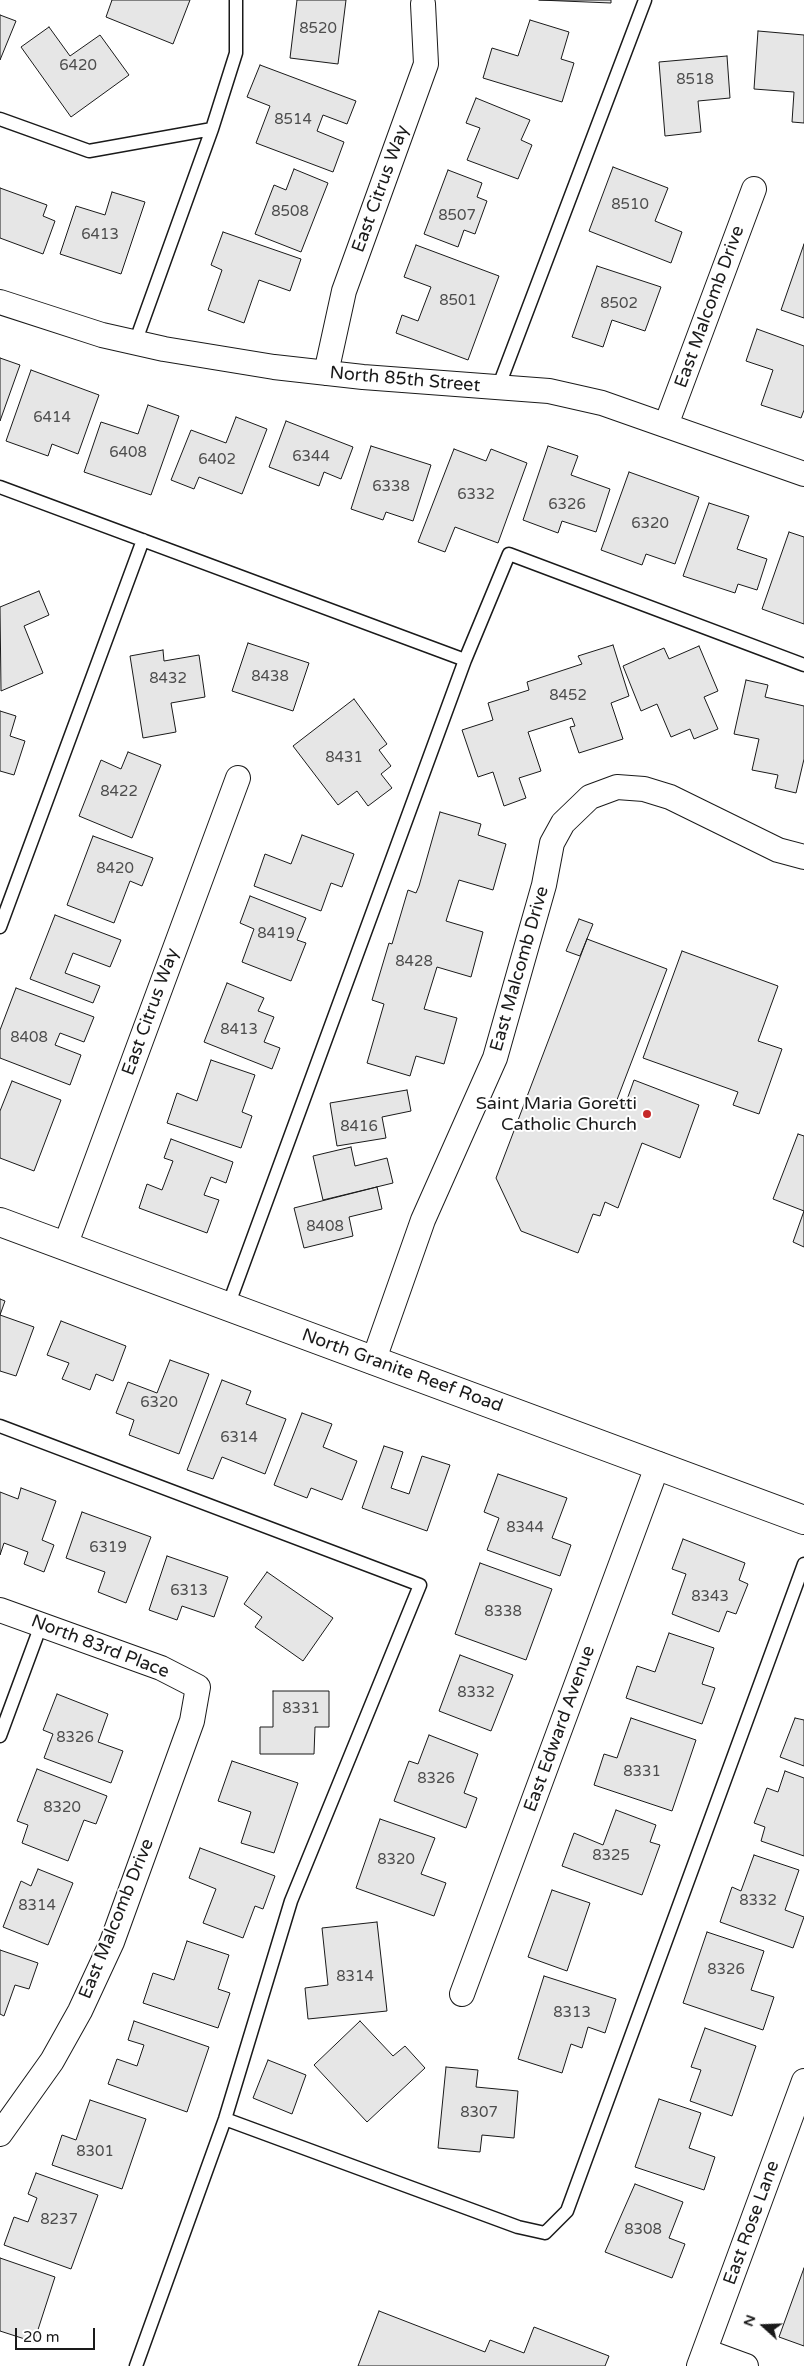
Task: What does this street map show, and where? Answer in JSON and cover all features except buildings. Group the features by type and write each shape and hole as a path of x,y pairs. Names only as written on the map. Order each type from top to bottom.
{"street":[{"name":"East Citrus Way","path":"326,373 344,291 426,64 423,4"},
{"name":"East Malcomb Drive","path":"666,425 754,189"},
{"name":"North 85th Street","path":"0,302 102,335 135,343 274,368 549,391 602,403 804,474"},
{"name":"East Citrus Way","path":"65,1246 238,778"},
{"name":"East Malcomb Drive","path":"373,1362 423,1220 495,1058 544,885 552,844 563,824 590,797 617,787 644,789 670,797 778,850 804,856"},
{"name":"North Granite Reef Road","path":"0,1222 373,1362 658,1464 804,1520"},
{"name":"East Edward Avenue","path":"462,1994 658,1464"},
{"name":"North 83rd Place","path":"0,1610 161,1668 198,1687"},
{"name":"East Malcomb Drive","path":"0,2134 52,2061 80,2011 112,1942 192,1722 198,1687"},
{"name":"East Rose Lane","path":"702,2358 804,2081"},
{"path":"702,2358 746,2366"}],"lane":[{"path":"135,343 212,129 236,53 236,0"},
{"path":"498,388 645,0"},
{"path":"0,119 89,151 212,129"},
{"path":"0,486 465,660"},
{"path":"0,927 143,540"},
{"path":"228,1306 465,660 509,554 804,665"},
{"path":"0,1426 420,1585 291,1901 225,2119 136,2366"},
{"path":"225,2119 518,2226 545,2233 567,2211 804,1564"},
{"path":"0,1736 41,1625"}],"place":[{"name":"Saint Maria Goretti Catholic Church","path":"647,1114"}]}
